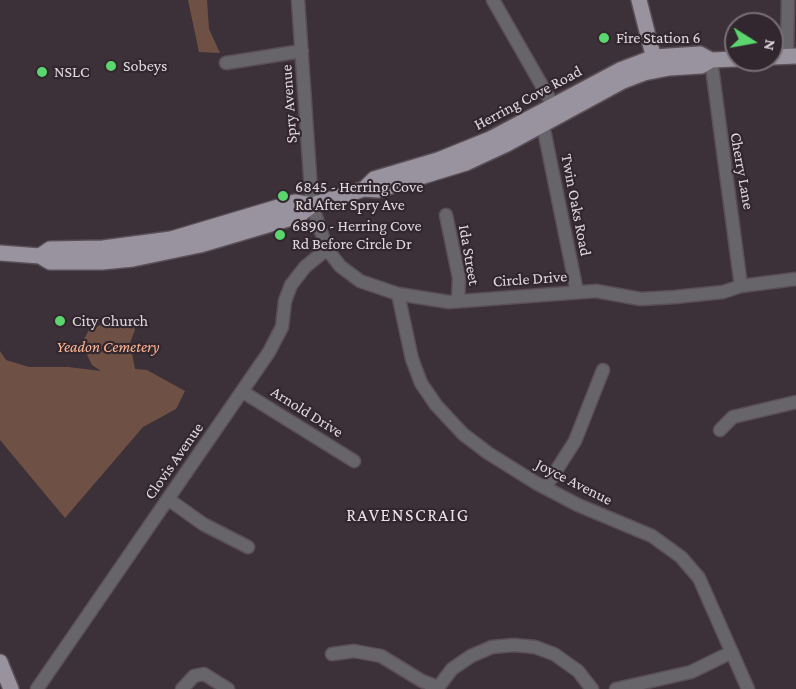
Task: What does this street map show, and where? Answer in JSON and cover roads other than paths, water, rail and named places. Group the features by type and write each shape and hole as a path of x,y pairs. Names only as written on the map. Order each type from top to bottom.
{"main road":[{"path":"639,0 656,64"},
{"name":"Herring Cove Road","path":"364,189 374,179 482,143 556,111 620,70 700,54 711,60 724,59"},
{"name":"Herring Cove Road","path":"0,253 40,256 50,249 103,248 171,239 295,202 312,205 364,189 378,190 466,163 543,125 556,111"},
{"path":"0,662 11,689"}],"street":[{"name":"Spry Avenue","path":"298,0 312,205"},
{"path":"493,0 556,111"},
{"path":"785,56 788,0"},
{"path":"226,63 302,51"},
{"name":"Cherry Lane","path":"711,60 741,286"},
{"name":"Twin Oaks Road","path":"543,125 577,292"},
{"name":"Circle Drive","path":"312,205 327,249 340,266 360,281 376,289 429,300 458,301 596,291 641,299 698,296 741,286 796,279"},
{"name":"Ida Street","path":"446,214 459,278 458,301"},
{"name":"Clovis Avenue","path":"38,689 243,392 277,339 291,285 305,267 327,249"},
{"name":"Joyce Avenue","path":"398,294 412,359 421,383 436,405 463,434 488,453 545,488 652,536 681,557 699,578 748,689"},
{"path":"545,488 575,441 603,370"},
{"name":"Arnold Drive","path":"243,392 354,461"},
{"path":"720,430 733,417 796,402"},
{"path":"168,499 203,524 248,547"},
{"path":"332,654 354,651 374,654 437,688 452,669 471,656 492,647 514,645 535,647 554,654 578,671 592,689"},
{"path":"616,689 691,672 732,652"},
{"path":"182,689 194,676 204,674 228,689"}],"place":[{"name":"Fire Station 6","path":"604,38"},
{"name":"Sobeys","path":"111,66"},
{"name":"NSLC","path":"42,72"},
{"name":"6845 - Herring Cove Rd After Spry Ave","path":"283,196"},
{"name":"6890 - Herring Cove Rd Before Circle Dr","path":"280,235"},
{"name":"City Church","path":"60,321"}],"district":[{"name":"RAVENSCRAIG","path":"408,515"}],"park label":[{"name":"Yeadon Cemetery","path":"108,347"}]}
